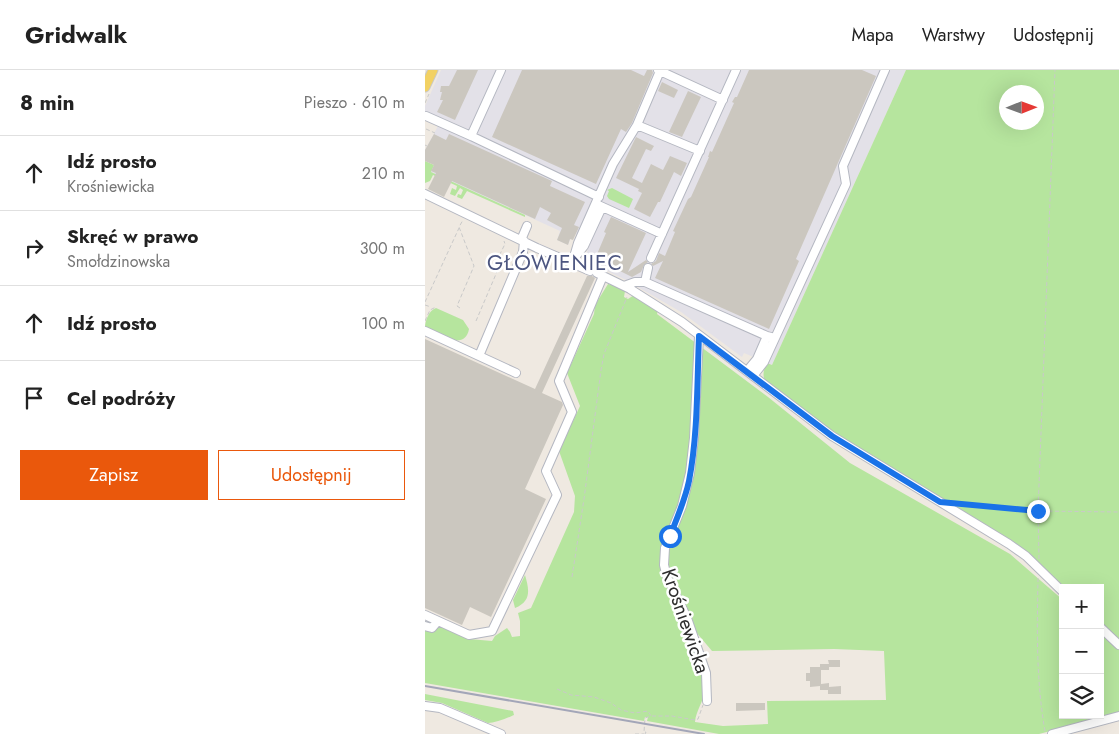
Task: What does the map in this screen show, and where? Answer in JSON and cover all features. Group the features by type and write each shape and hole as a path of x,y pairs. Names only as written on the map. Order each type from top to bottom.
{"main road":[{"path":"425,87 433,70"}],"street":[{"path":"471,136 501,70"},
{"path":"574,260 585,246 613,164 637,125 659,70 723,100"},
{"path":"651,258 736,70"},
{"path":"750,374 757,358 795,299 847,184 843,166 885,70"},
{"path":"426,122 471,136 662,234"},
{"path":"637,125 700,151"},
{"path":"425,194 522,240 574,260 627,288 676,318 832,436 1009,544 1059,588"},
{"path":"479,356 523,252 522,240 527,226"},
{"path":"645,282 648,268"},
{"path":"425,615 469,635 492,631 557,495 546,471 572,412 559,382 597,273"},
{"path":"627,288 635,282 645,282 771,337"},
{"path":"425,331 516,373"},
{"name":"Krośniewicka","path":"699,336 695,424 690,473 682,506 665,548 664,565 667,577 687,618 706,673 707,701"},
{"path":"425,626 432,628 437,621"},
{"path":"1102,629 1119,645"},
{"path":"425,706 440,708 501,734"},
{"path":"1051,734 1062,733 1119,716"}],"path":[{"path":"1046,734 1040,700 1037,642 1040,546 1038,511 1055,70"},
{"path":"426,122 435,133"},
{"path":"432,308 425,303 463,220"},
{"path":"459,227 474,266 457,306 459,308"},
{"path":"476,321 499,267 497,260 505,244 504,241"},
{"path":"572,578 585,499 604,354 627,288"},
{"path":"425,321 432,308 436,307"},
{"path":"959,504 1038,511 1119,512"},
{"path":"557,690 571,695 594,697 611,703 621,710 635,713 648,711 651,716"},
{"path":"635,734 645,734 645,718 651,716 698,719 702,706 707,701"}],"shaded area":[{"path":"441,70 906,70 772,365 744,353 742,357 681,312 624,279 590,263 592,258 586,255 593,233 580,227 577,234 573,232 568,245 557,240 560,231 431,172 434,165 425,150 438,126 425,120 425,106"}],"green space":[{"path":"906,70 1119,70 1119,641 1104,627 1104,584 1059,584 1011,542 842,439 765,381 764,369 767,363 772,365"},
{"path":"425,161 434,165 431,172 525,215 525,217 467,191 462,199 457,197 458,194 461,195 463,190 460,188 455,196 450,194 452,188 456,190 457,186 433,175 430,181 425,183"},
{"path":"612,188 633,199 629,208 609,199 607,196 609,191 607,190"},
{"path":"608,284 617,286 625,291 624,297 628,299 634,295 658,310 657,314 768,397 850,463 1010,554 1059,597 1059,719 1096,719 1039,734 719,734 647,721 648,717 645,717 644,721 425,683 425,629 434,631 438,625 469,639 492,641 495,636 507,628 512,637 520,636 518,613 531,608 574,512 575,496 559,451 580,406 567,373 594,314 595,305","holes":["661,569 671,579 696,632 712,651 834,649 884,651 886,700 767,701 768,724 723,726 695,722 704,695 705,682 695,651"]},
{"path":"436,308 463,320 469,329 466,336 457,340 450,339 425,328 428,316"},
{"path":"525,575 528,585 527,598 515,608 513,600"},
{"path":"1104,636 1119,649 1119,713 1104,717"},
{"path":"425,694 513,711 514,715 488,723 442,703 425,700"}],"building":[{"path":"457,70 478,70 455,120 437,112 443,100 440,100 441,86 449,86"},
{"path":"522,70 631,70 644,76 647,70 652,70 653,73 632,123 626,132 621,129 596,184 492,137"},
{"path":"749,70 862,70 876,76 796,259 799,261 769,329 655,278 663,261 653,266 651,264 656,261 659,253 665,256 675,232 673,231 688,199 691,197 710,151 712,152 734,103 732,102 737,97"},
{"path":"662,82 678,90 674,98 658,91"},
{"path":"688,91 701,97 682,137 669,132"},
{"path":"434,134 446,140 449,134 552,181 550,186 585,202 574,225 579,227 573,240 570,239 568,245 557,240 562,228 547,220 551,213 540,207 535,219 452,181 444,197 428,189 436,173 431,171 434,165 425,161 425,150"},
{"path":"636,137 654,146 651,151 646,149 632,178 642,183 651,164 663,170 670,156 687,163 681,176 674,172 660,202 658,202 650,217 634,209 642,193 638,191 639,189 616,178"},
{"path":"611,217 646,233 628,272 646,260 648,262 644,265 641,272 632,277 602,262 599,268 592,266"},
{"path":"587,276 595,278 542,393 562,402 563,405 525,489 546,499 491,617 470,607 462,625 425,608 425,339 535,389"},
{"path":"828,660 840,660 840,667 829,667 829,670 821,670 821,684 829,683 829,687 841,686 841,694 828,694 828,690 820,690 820,686 810,687 810,681 806,681 806,673 810,673 810,667 820,667 820,664 829,664"},
{"path":"736,703 765,703 765,710 736,711"}],"railway":[{"path":"425,686 704,734"}],"district":[{"name":"GŁÓWIENIEC","path":"555,263"}],"route":[{"path":"670,536 682,506 692,458 699,336 832,436 940,502 1038,511"}]}
